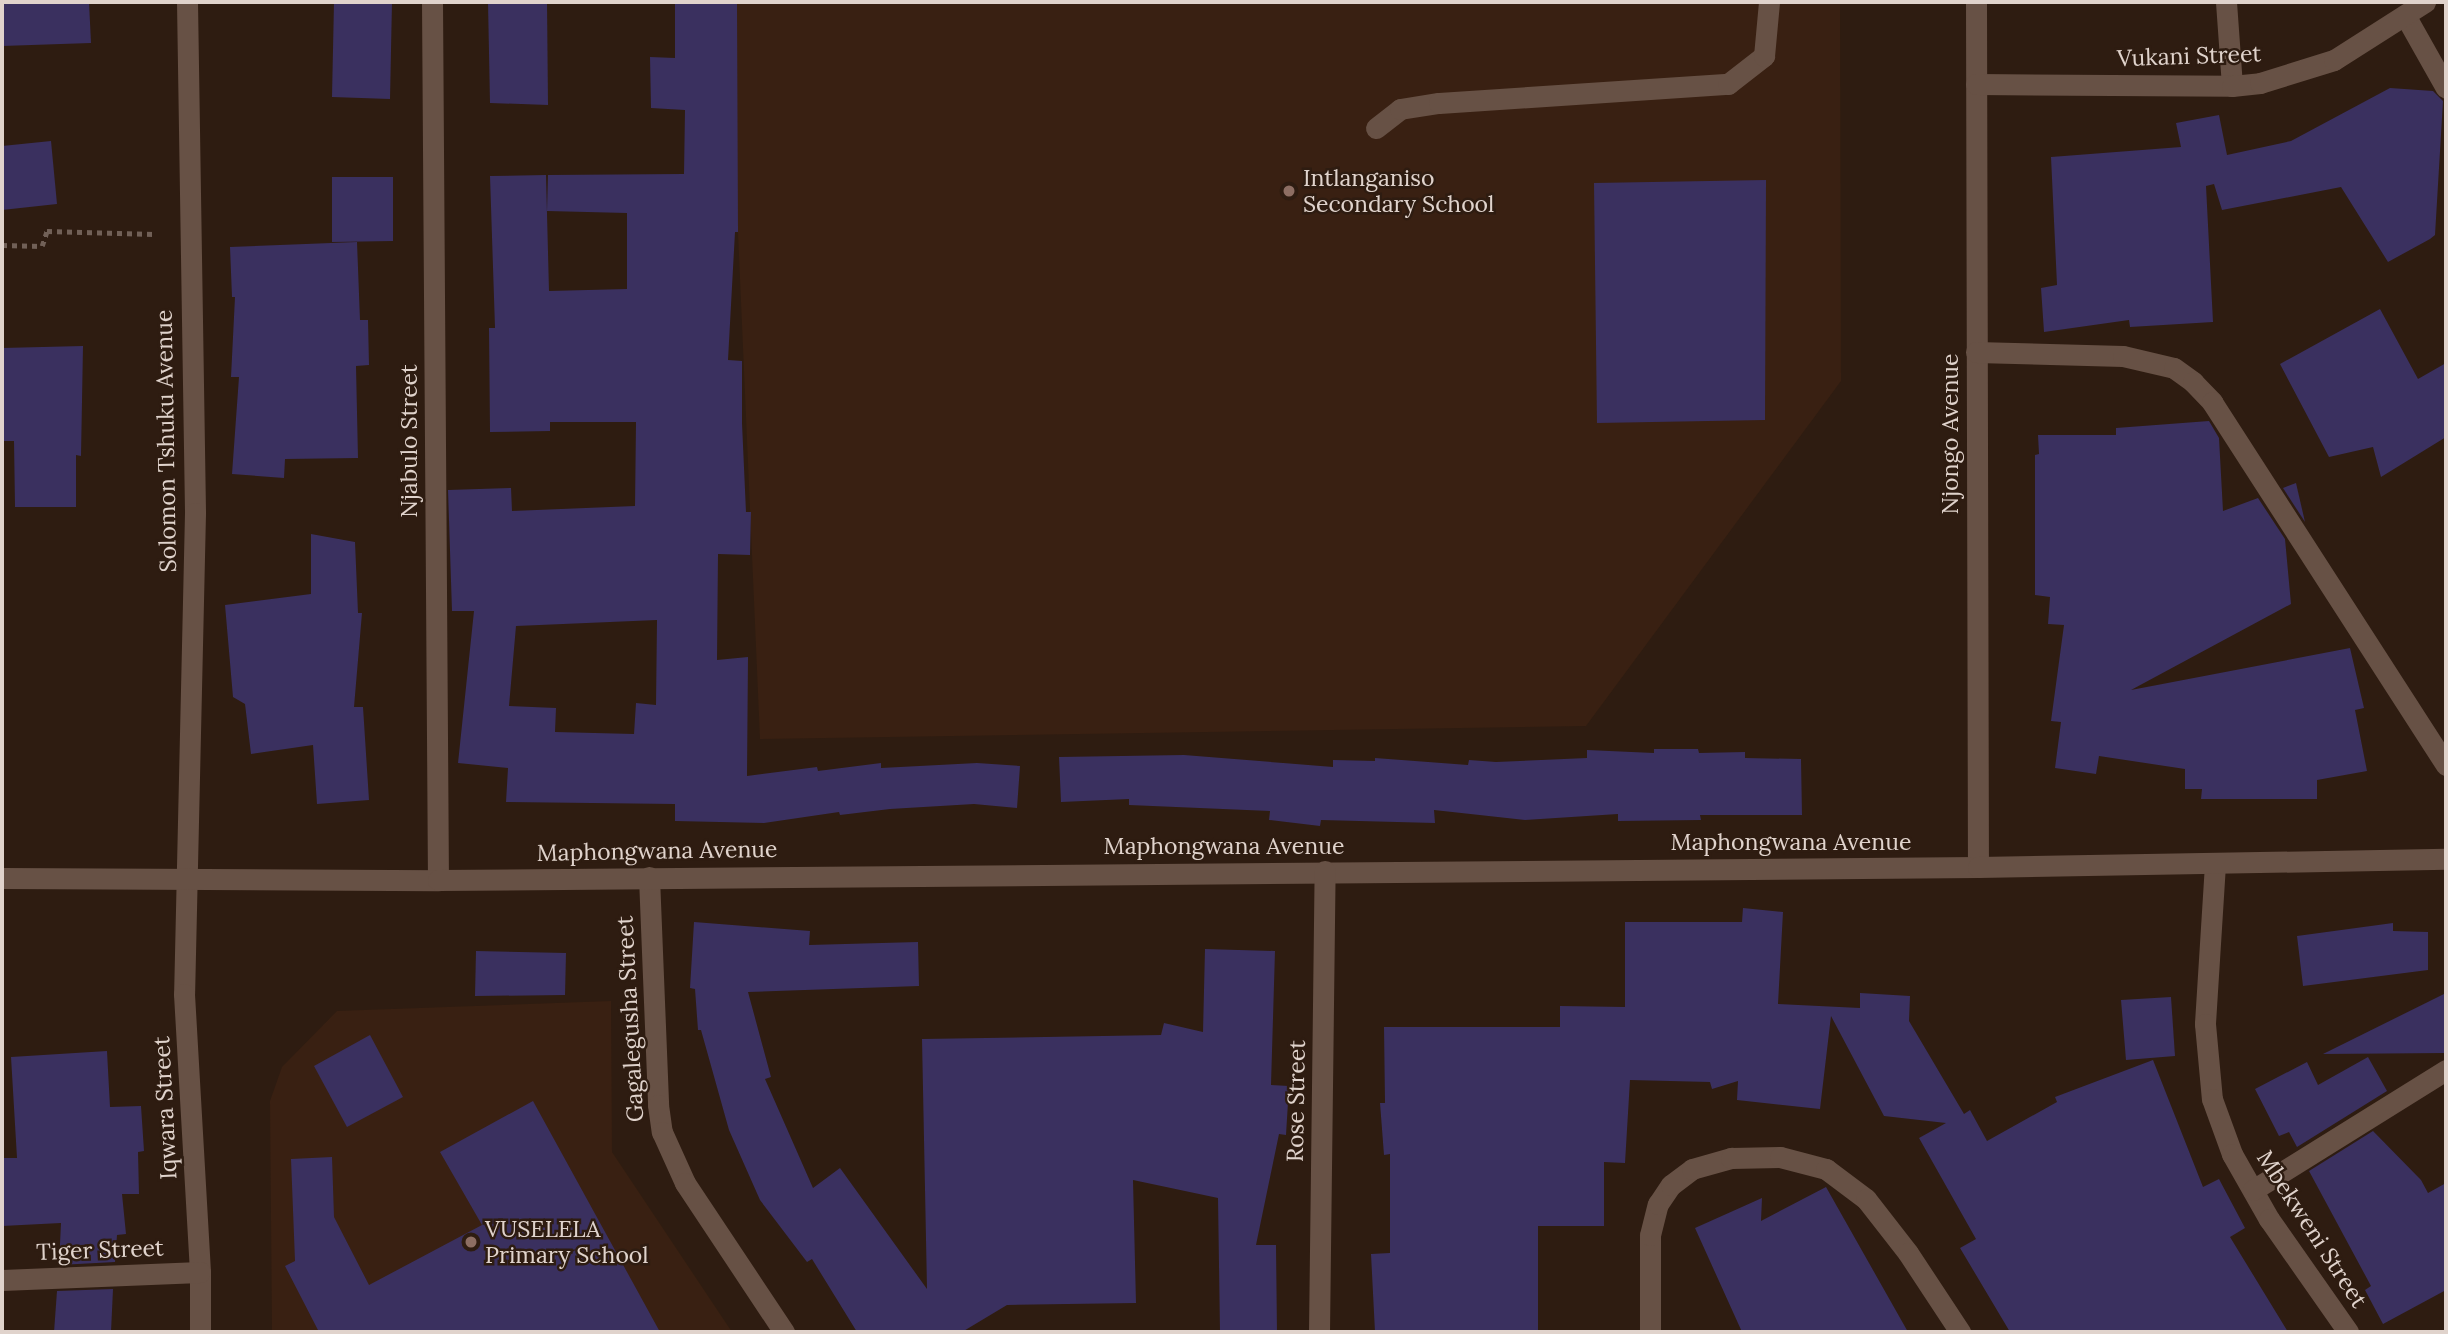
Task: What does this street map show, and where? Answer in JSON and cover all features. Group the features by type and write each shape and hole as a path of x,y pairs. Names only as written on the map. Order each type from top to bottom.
{"street":[{"name":"Solomon Tshuku Avenue","path":"187,2 195,513 189,880"},
{"name":"Njabulo Street","path":"432,2 438,880"},
{"path":"1376,128 1400,108 1439,103 1728,84 1764,56 1769,2"},
{"name":"Njongo Avenue","path":"1976,2 1978,867"},
{"path":"2226,2 2232,86"},
{"name":"Vukani Street","path":"1976,84 2232,86 2288,76 2334,60 2406,17 2425,2"},
{"path":"2406,17 2446,88"},
{"path":"1976,352 2123,356 2174,368 2193,382 2212,402 2446,765"},
{"name":"Maphongwana Avenue","path":"2,878 438,880 1978,867 2446,859"},
{"name":"Mbekweni Street","path":"2215,864 2205,1024 2212,1100 2232,1154 2253,1190 2348,1332"},
{"name":"Rose Street","path":"1319,1332 1325,871"},
{"name":"Gagalegusha Street","path":"649,877 659,1105 663,1132 685,1183 784,1332"},
{"name":"Iqwara Street","path":"189,880 184,994 200,1272 200,1332"},
{"path":"2253,1190 2446,1070"},
{"path":"1650,1332 1650,1235 1658,1204 1671,1185 1692,1168 1731,1158 1780,1157 1826,1169 1866,1199 1908,1253 1961,1332"},
{"name":"Tiger Street","path":"2,1280 200,1272"}],"path":[{"path":"2,245 42,246 47,231 189,235"}],"shaded area":[{"name":"Intlanganiso Secondary School","path":"728,2 1840,2 1841,381 1586,726 760,739"},
{"name":"VUSELELA Primary School","path":"611,1001 612,1152 732,1332 272,1332 270,1101 282,1067 337,1011"}],"building":[{"path":"2,2 89,2 91,43 2,46"},
{"path":"334,2 392,2 390,99 332,97"},
{"path":"488,2 547,2 548,105 490,103"},
{"path":"675,2 737,2 738,232 735,232 728,360 742,361 746,512 751,512 750,555 718,554 717,660 748,657 747,776 817,767 818,771 881,763 881,768 977,763 1020,766 1017,808 974,804 840,815 839,812 764,823 675,821 675,804 506,802 508,768 458,763 474,611 452,611 448,490 511,488 512,511 635,506 636,422 550,422 550,431 490,432 489,328 495,328 490,176 546,175 549,291 627,289 627,213 547,211 548,175 684,174 685,110 651,108 650,57 675,58","holes":["657,620 656,705 636,703 634,734 555,732 556,708 509,706 516,626"]},
{"path":"2390,88 2433,91 2443,101 2435,235 2430,239 2388,262 2341,187 2222,210 2214,184 2206,186 2213,322 2130,327 2129,320 2044,332 2041,288 2057,285 2051,157 2181,147 2176,123 2219,115 2227,155 2291,141"},
{"path":"51,141 57,204 2,210 2,146"},
{"path":"332,177 393,177 393,241 332,242"},
{"path":"1766,180 1765,420 1597,423 1594,183"},
{"path":"357,242 360,320 368,320 369,365 356,366 358,458 285,459 284,478 232,474 239,377 231,377 235,297 232,297 230,247"},
{"path":"2380,309 2418,379 2446,363 2446,437 2381,477 2373,447 2329,457 2280,364"},
{"path":"83,346 81,456 76,455 76,507 15,507 14,441 2,441 2,348"},
{"path":"2209,421 2219,438 2223,511 2258,498 2285,539 2291,604 2131,690 2350,648 2364,708 2355,710 2367,771 2317,780 2317,799 2201,799 2202,789 2185,789 2185,769 2099,756 2096,774 2055,768 2061,722 2051,721 2064,625 2048,624 2050,597 2035,595 2035,455 2039,454 2038,435 2116,435 2116,428"},
{"path":"2296,483 2305,522 2283,488"},
{"path":"311,534 355,542 358,613 362,613 354,707 363,707 369,800 317,804 313,745 251,754 245,704 233,697 225,605 311,594"},
{"path":"1654,749 1698,749 1699,753 1745,752 1745,758 1801,759 1802,815 1700,815 1701,820 1618,821 1618,814 1525,820 1434,810 1435,823 1321,820 1320,826 1269,820 1270,811 1129,805 1129,799 1061,802 1059,757 1184,755 1333,767 1333,760 1375,761 1375,758 1468,765 1469,760 1496,762 1587,758 1587,750 1654,753"},
{"path":"1743,908 1783,912 1778,1004 1860,1008 1860,993 1910,996 1909,1021 1964,1114 1970,1110 1987,1141 2057,1102 2055,1097 2153,1060 2203,1187 2219,1179 2245,1228 2230,1237 2288,1332 2010,1332 1960,1248 1976,1239 1919,1138 1946,1123 1884,1116 1831,1016 1820,1109 1737,1100 1738,1081 1712,1089 1710,1082 1630,1080 1625,1163 1604,1162 1604,1226 1538,1226 1538,1332 1375,1332 1371,1254 1390,1253 1390,1154 1384,1155 1380,1103 1385,1103 1384,1027 1560,1027 1560,1006 1625,1007 1625,922 1742,922"},
{"path":"694,922 810,931 809,945 918,942 919,986 748,992 771,1077 765,1079 813,1188 840,1168 927,1289 922,1039 1161,1035 1164,1023 1203,1032 1205,949 1275,951 1271,1085 1289,1086 1286,1135 1279,1134 1256,1245 1276,1245 1277,1332 1220,1332 1218,1198 1133,1180 1136,1303 1007,1305 962,1332 857,1332 812,1259 807,1262 760,1200 729,1130 701,1030 698,1030 695,989 690,988"},
{"path":"2393,923 2393,931 2428,932 2428,970 2303,986 2297,936"},
{"path":"476,951 566,953 565,995 475,996"},
{"path":"2446,993 2446,1053 2323,1054"},
{"path":"2171,997 2175,1056 2126,1060 2121,1000"},
{"path":"370,1035 403,1097 347,1127 314,1066"},
{"path":"107,1051 110,1107 141,1106 144,1151 138,1152 139,1194 122,1194 126,1234 117,1235 115,1262 59,1265 61,1223 2,1226 2,1158 17,1158 11,1057"},
{"path":"2368,1057 2387,1091 2297,1147 2289,1132 2279,1136 2255,1089 2307,1062 2318,1085"},
{"path":"533,1101 660,1332 319,1332 285,1266 295,1261 291,1159 332,1157 334,1217 369,1285 482,1225 440,1152"},
{"path":"2373,1131 2421,1180 2428,1193 2446,1183 2446,1290 2383,1324 2365,1290 2371,1286 2309,1171"},
{"path":"1826,1187 1908,1332 1742,1332 1695,1228 1762,1198 1761,1221"},
{"path":"113,1289 111,1332 54,1332 57,1291"}],"place":[{"name":"Intlanganiso Secondary School","path":"1289,191"},
{"name":"VUSELELA Primary School","path":"471,1242"}]}
